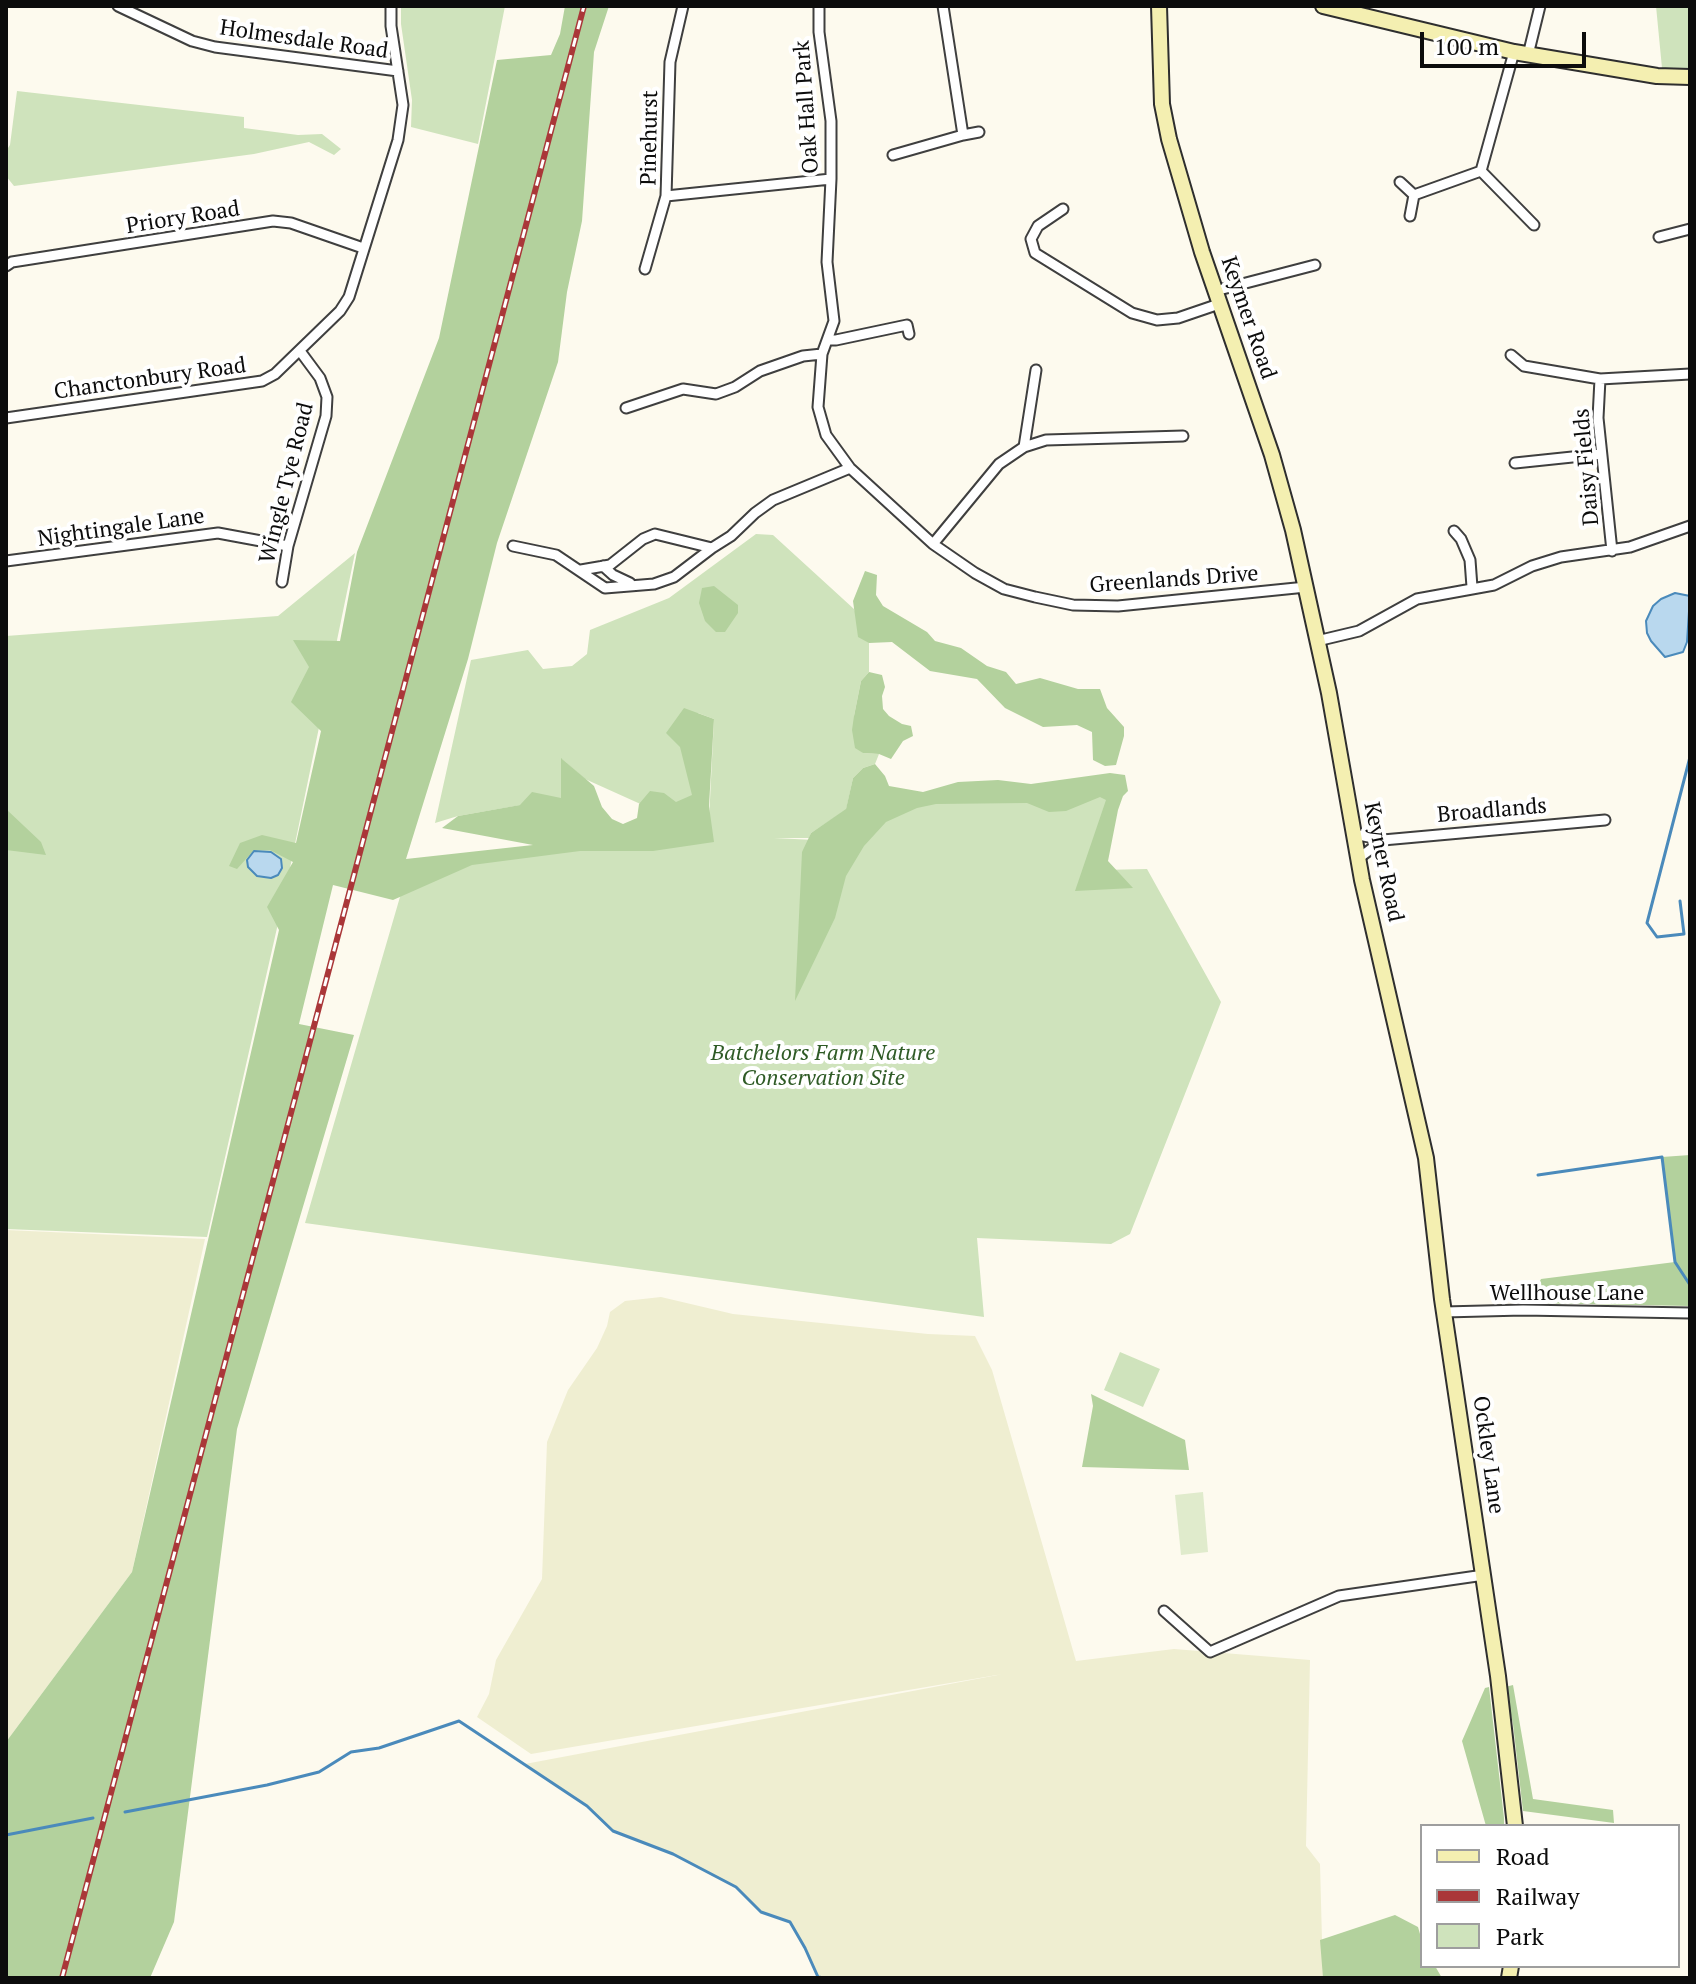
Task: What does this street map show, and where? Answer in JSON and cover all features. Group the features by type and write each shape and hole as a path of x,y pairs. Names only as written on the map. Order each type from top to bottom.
{"street":[{"name":"Holmesdale Road","path":"118,6 192,41 215,47 398,71"},
{"name":"Chanctonbury Road","path":"6,418 262,381 275,374 340,311 349,297 398,140 403,105 391,6"},
{"name":"Pinehurst","path":"645,269 666,196 670,62 683,6"},
{"name":"Oak Hall Park","path":"819,6 819,32 831,121 827,258"},
{"path":"943,6 963,135"},
{"name":"Keymer Road","path":"1159,6 1162,104 1169,139 1217,298 1272,455 1293,530 1317,641"},
{"path":"1323,6 1521,54 1657,76 1690,77"},
{"path":"1481,171 1540,6"},
{"path":"893,155 979,132"},
{"path":"1414,195 1481,171"},
{"path":"1481,171 1534,225"},
{"path":"666,196 831,179"},
{"path":"1400,182 1414,195"},
{"path":"1410,216 1414,195"},
{"path":"1063,209 1038,226 1031,239 1035,253 1132,313 1157,320 1178,318 1217,298 1315,265"},
{"name":"Priory Road","path":"6,266 12,262 273,221 291,223 363,248"},
{"path":"1659,237 1690,229"},
{"name":"Greenlands Drive","path":"827,258 834,321 822,354 818,407 826,435 850,468 933,544 975,573 1004,589 1073,605 1118,606 1306,587"},
{"path":"829,340 907,325 909,334"},
{"name":"Wingle Tye Road","path":"282,582 288,546 326,416 327,397 320,378 300,351"},
{"path":"626,408 683,389 716,394 735,387 760,371 803,356 822,354"},
{"path":"1511,355 1524,366 1600,379 1690,374"},
{"path":"1024,447 1036,370"},
{"name":"Daisy Fields","path":"1600,379 1598,418 1612,551"},
{"path":"933,544 999,464 1024,447 1046,440 1183,436"},
{"path":"1515,463 1601,454"},
{"path":"513,546 556,555 605,588 654,584 674,577 731,536 773,500 850,468"},
{"path":"1317,641 1359,631 1417,599 1494,585 1532,566 1561,557 1630,547 1690,526"},
{"path":"1454,531 1470,560 1472,587"},
{"name":"Nightingale Lane","path":"6,561 218,533 288,546"},
{"path":"581,570 610,565 643,539 655,534 712,548"},
{"path":"603,566 632,584"},
{"name":"Keyner Road","path":"1317,641 1359,858 1411,1091"},
{"name":"Broadlands","path":"1354,834 1383,840 1605,820"},
{"path":"1359,858 1383,840"},
{"name":"Ockley Lane","path":"1411,1091 1428,1173 1444,1312 1498,1676 1515,1824"},
{"name":"Wellhouse Lane","path":"1444,1312 1690,1313"},
{"path":"1164,1611 1210,1652 1339,1596 1484,1575"}],"green space":[{"path":"401,6 505,6 478,144 411,127 412,100"},
{"path":"565,6 609,6 594,52 582,221 567,292 558,362 497,543 468,659 406,859 533,845 442,828 458,816 520,805 532,792 561,798 561,758 594,786 602,807 612,819 623,824 637,818 639,804 650,791 664,793 676,802 692,795 680,747 666,733 684,708 714,719 709,806 714,842 653,851 580,851 472,865 393,900 333,885 299,1024 354,1035 237,1429 174,1922 150,1978 6,1978 6,1742 132,1572 279,930 267,907 293,862 270,850 254,850 237,869 229,866 240,843 262,835 296,843 321,731 291,702 309,667 293,640 340,641 357,552 439,338 497,60 551,55 560,34"},
{"path":"1656,6 1690,6 1690,69 1662,68"},
{"path":"17,91 244,117 244,128 298,135 322,134 341,149 334,155 309,142 254,154 14,186 6,176 6,151 10,145"},
{"name":"Batchelors Farm Nature Conservation Site","path":"756,534 773,535 854,609 869,643 869,672 861,681 854,716 863,753 879,754 875,764 863,768 853,778 846,810 811,833 809,838 774,838 855,842 895,797 1116,789 1101,870 1147,869 1221,1002 1130,1234 1111,1244 977,1238 984,1317 305,1223 402,890 470,859 707,834 585,779 562,759 561,798 435,823 471,660 528,650 543,669 572,666 587,654 590,630 669,598","holes":["698,713 714,719 709,820"]},
{"path":"355,553 284,897 207,1237 6,1229 6,636 278,616"},
{"path":"865,571 877,575 876,595 883,606 927,632 935,641 961,648 987,666 1006,672 1016,684 1040,678 1078,689 1100,689 1107,708 1124,727 1116,765 1105,766 1093,760 1092,732 1077,725 1043,727 1005,708 977,679 930,671 892,642 869,643 858,637 853,601"},
{"path":"714,586 738,605 738,613 725,632 716,632 705,621 699,603 702,588"},
{"path":"869,672 882,675 885,687 883,709 902,724 911,726 913,736 903,741 891,759 863,753 855,748 852,730 854,716 861,681"},
{"path":"875,764 889,786 923,792 958,782 998,780 1031,784 1110,773 1125,775 1128,791 1118,810 1108,861 1133,888 1075,891 1106,800 1100,797 1066,811 1049,812 1027,803 936,804 917,808 886,822 864,846 846,876 835,918 795,1001 802,852 811,833 846,809 853,778 863,768"},
{"path":"6,809 41,842 46,855 6,850"},
{"path":"1690,1155 1690,1306 1529,1303 1541,1279 1675,1262 1662,1157"},
{"path":"6,1230 205,1239 132,1572 6,1742"},
{"path":"661,1297 733,1314 975,1336 992,1370 1076,1661 1174,1649 1310,1660 1306,1846 1320,1864 1323,1978 818,1977 806,1948 790,1922 761,1912 736,1887 673,1854 613,1831 587,1806 525,1764 1003,1674 531,1754 477,1717 489,1694 496,1660 542,1579 547,1442 568,1390 597,1348 610,1312 625,1301"},
{"path":"1120,1352 1160,1369 1143,1407 1104,1390"},
{"path":"1091,1394 1185,1440 1189,1470 1082,1467 1093,1406"},
{"path":"1203,1492 1208,1552 1181,1555 1175,1495"},
{"path":"1513,1685 1533,1799 1613,1810 1614,1823 1523,1811 1513,1724 1505,1687"},
{"path":"1489,1687 1504,1824 1485,1824 1462,1741 1485,1688"},
{"path":"1395,1915 1418,1927 1420,1968 1436,1968 1442,1978 1323,1978 1320,1940"}],"water":[{"path":"1675,593 1690,596 1687,642 1683,652 1665,657 1651,641 1646,621 1653,606"},
{"path":"254,851 271,852 281,859 282,868 278,875 271,878 257,876 248,867 247,860"}],"waterway":[{"path":"1680,901 1684,934 1657,937 1647,923 1690,757"},
{"path":"1538,1175 1662,1157 1675,1262 1690,1285"},
{"path":"125,1812 319,1772 351,1752 379,1748 459,1721 587,1806 613,1831 673,1854 736,1887 761,1912 790,1922 818,1977 825,1978"},
{"path":"6,1835 93,1818"}],"railway":[{"path":"62,1978 584,6"}]}
